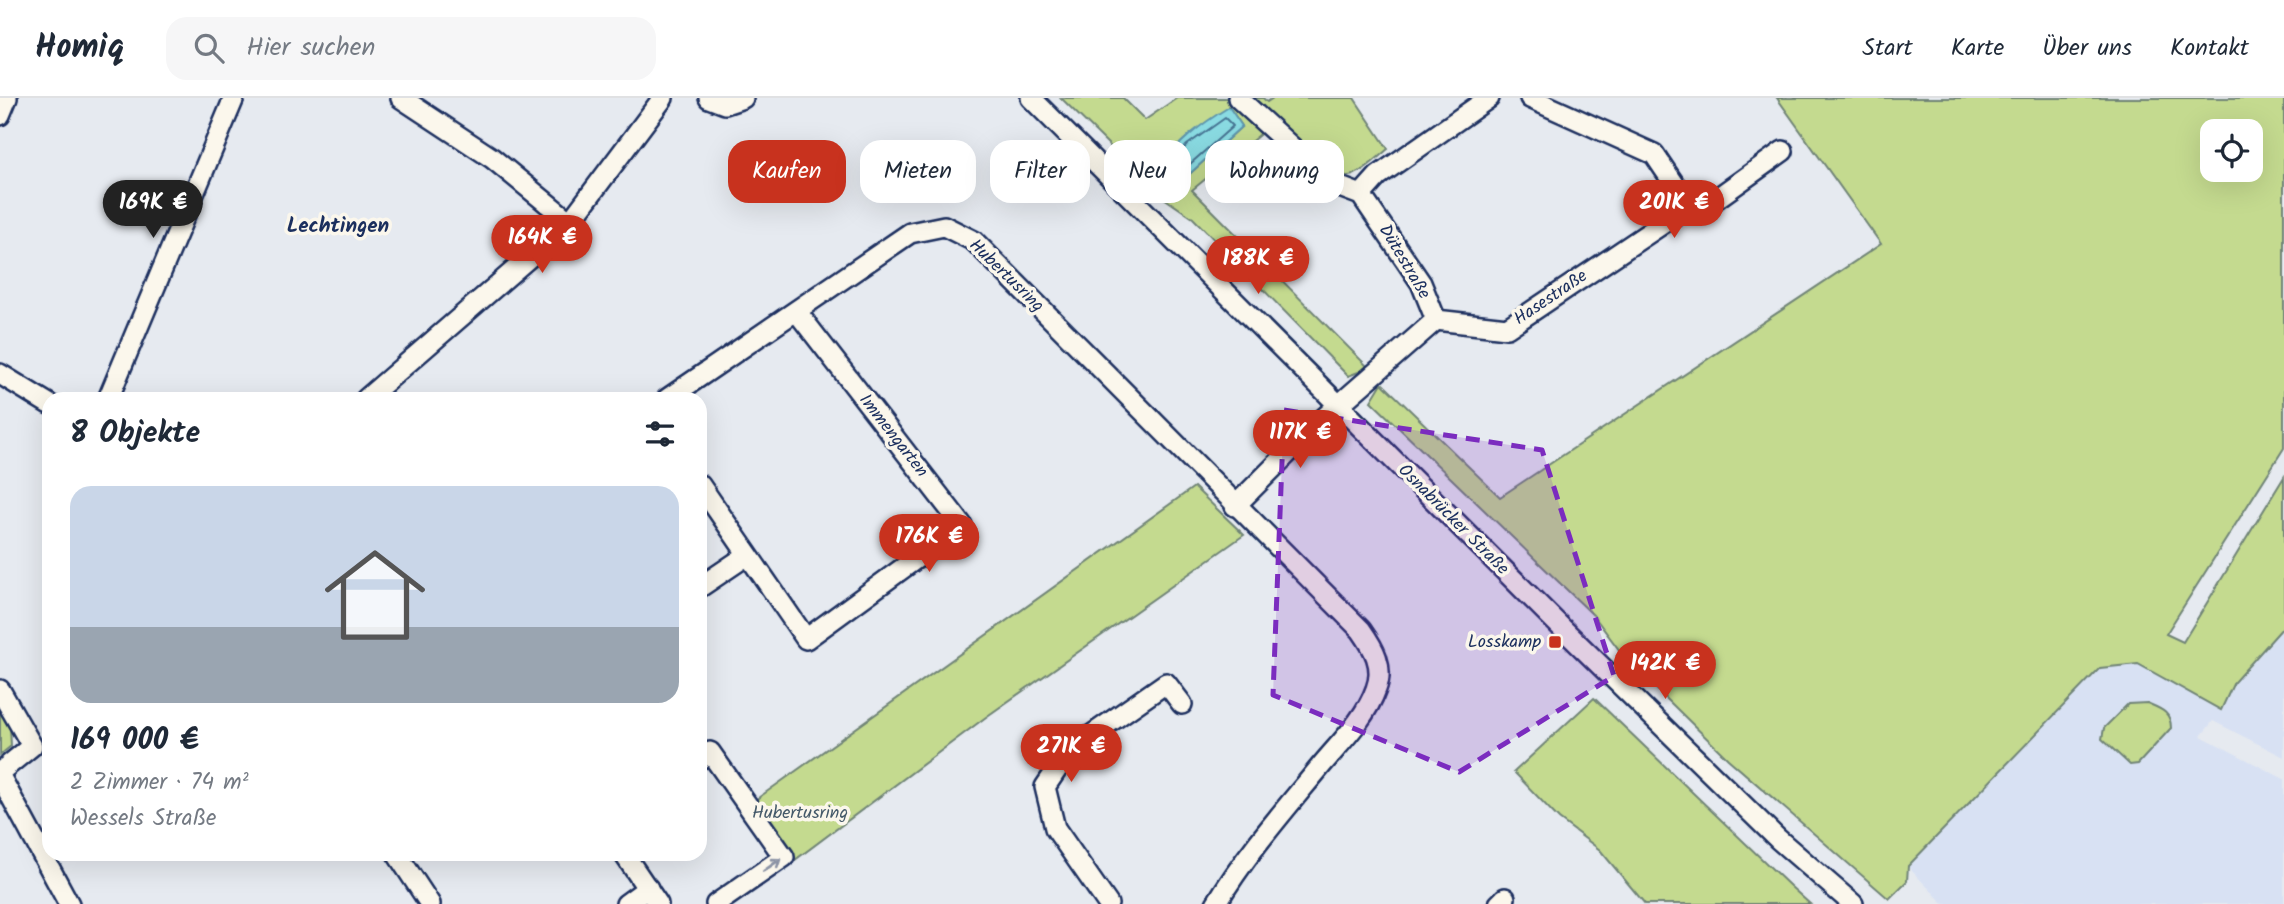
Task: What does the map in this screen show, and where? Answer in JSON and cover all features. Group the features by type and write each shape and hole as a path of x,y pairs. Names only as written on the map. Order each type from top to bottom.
{"street":[{"path":"0,115 7,98"},
{"path":"111,392 234,98"},
{"path":"401,98 492,158 570,222"},
{"path":"374,392 570,222 663,98"},
{"path":"709,98 725,104 743,98"},
{"name":"Osnabrücker Straße","path":"1031,98 1778,839 1853,904"},
{"path":"1238,98 1278,138 1332,184 1361,195 1378,176 1489,98"},
{"path":"1530,98 1654,154 1689,206"},
{"name":"Hasestraße","path":"1436,320 1507,328 1689,206 1713,201 1783,151"},
{"name":"Dütestraße","path":"1341,406 1436,320 1421,284 1361,195"},
{"name":"Hubertusring","path":"677,392 910,233 944,226 974,241 1361,630 1376,650 1379,672 1376,690 1355,725 1243,860 1216,904"},
{"name":"Immengarten","path":"707,496 746,556 806,639 962,525 797,312"},
{"path":"0,374 42,400"},
{"path":"1235,506 1316,425 1341,406"},
{"path":"707,582 746,556"},
{"path":"1108,904 1055,828 1045,787 1070,750 1166,683 1182,704"},
{"path":"0,690 32,746 2,772 42,851"},
{"path":"707,754 710,752 784,857 716,904"},
{"path":"47,861 69,904"},
{"path":"402,861 430,904"},
{"path":"625,904 653,896 629,861"}],"highlighted area":[{"path":"1284,410 1542,450 1614,676 1459,772 1273,695"}],"shaded area":[{"path":"2284,626 2284,757 2213,721 2201,736 2284,779 2284,904 1944,904 1907,866 2100,668 2138,664 2221,709 2234,682"}],"green space":[{"path":"1061,98 1123,98 1145,120 1177,98 1263,98 1267,102 1273,98 1354,98 1388,149 1358,173 1344,176 1344,140 1294,140 1275,122 1253,140 1227,140 1242,126 1229,107 1208,140 1205,140 1205,145 1191,167 1191,140 1104,140"},
{"path":"1777,98 2284,98 2284,448 2166,634 2183,642 2284,477 2284,626 2234,682 2221,710 2138,664 2100,668 1908,866 1907,881 1889,899 1728,759 1626,659 1593,615 1371,401 1382,383 1500,497 1881,244"},
{"path":"1205,160 1205,179 1192,190 1369,368 1348,376 1193,218 1171,203 1191,203 1191,173"},
{"path":"1194,487 1244,535 986,717 791,863 751,803"},
{"path":"1594,698 1810,904 1645,904 1600,850 1559,819 1514,772"},
{"path":"2147,703 2167,715 2171,728 2138,764 2130,765 2102,739 2104,728 2128,704"},
{"path":"0,709 10,726 11,746 0,755"}],"water":[{"path":"1229,107 1242,126 1227,140 1205,140 1205,160 1191,173 1191,140 1184,140"}],"place":[{"name":"Losskamp","path":"1555,642"}],"district":[{"name":"Lechtingen","path":"338,226"}]}
